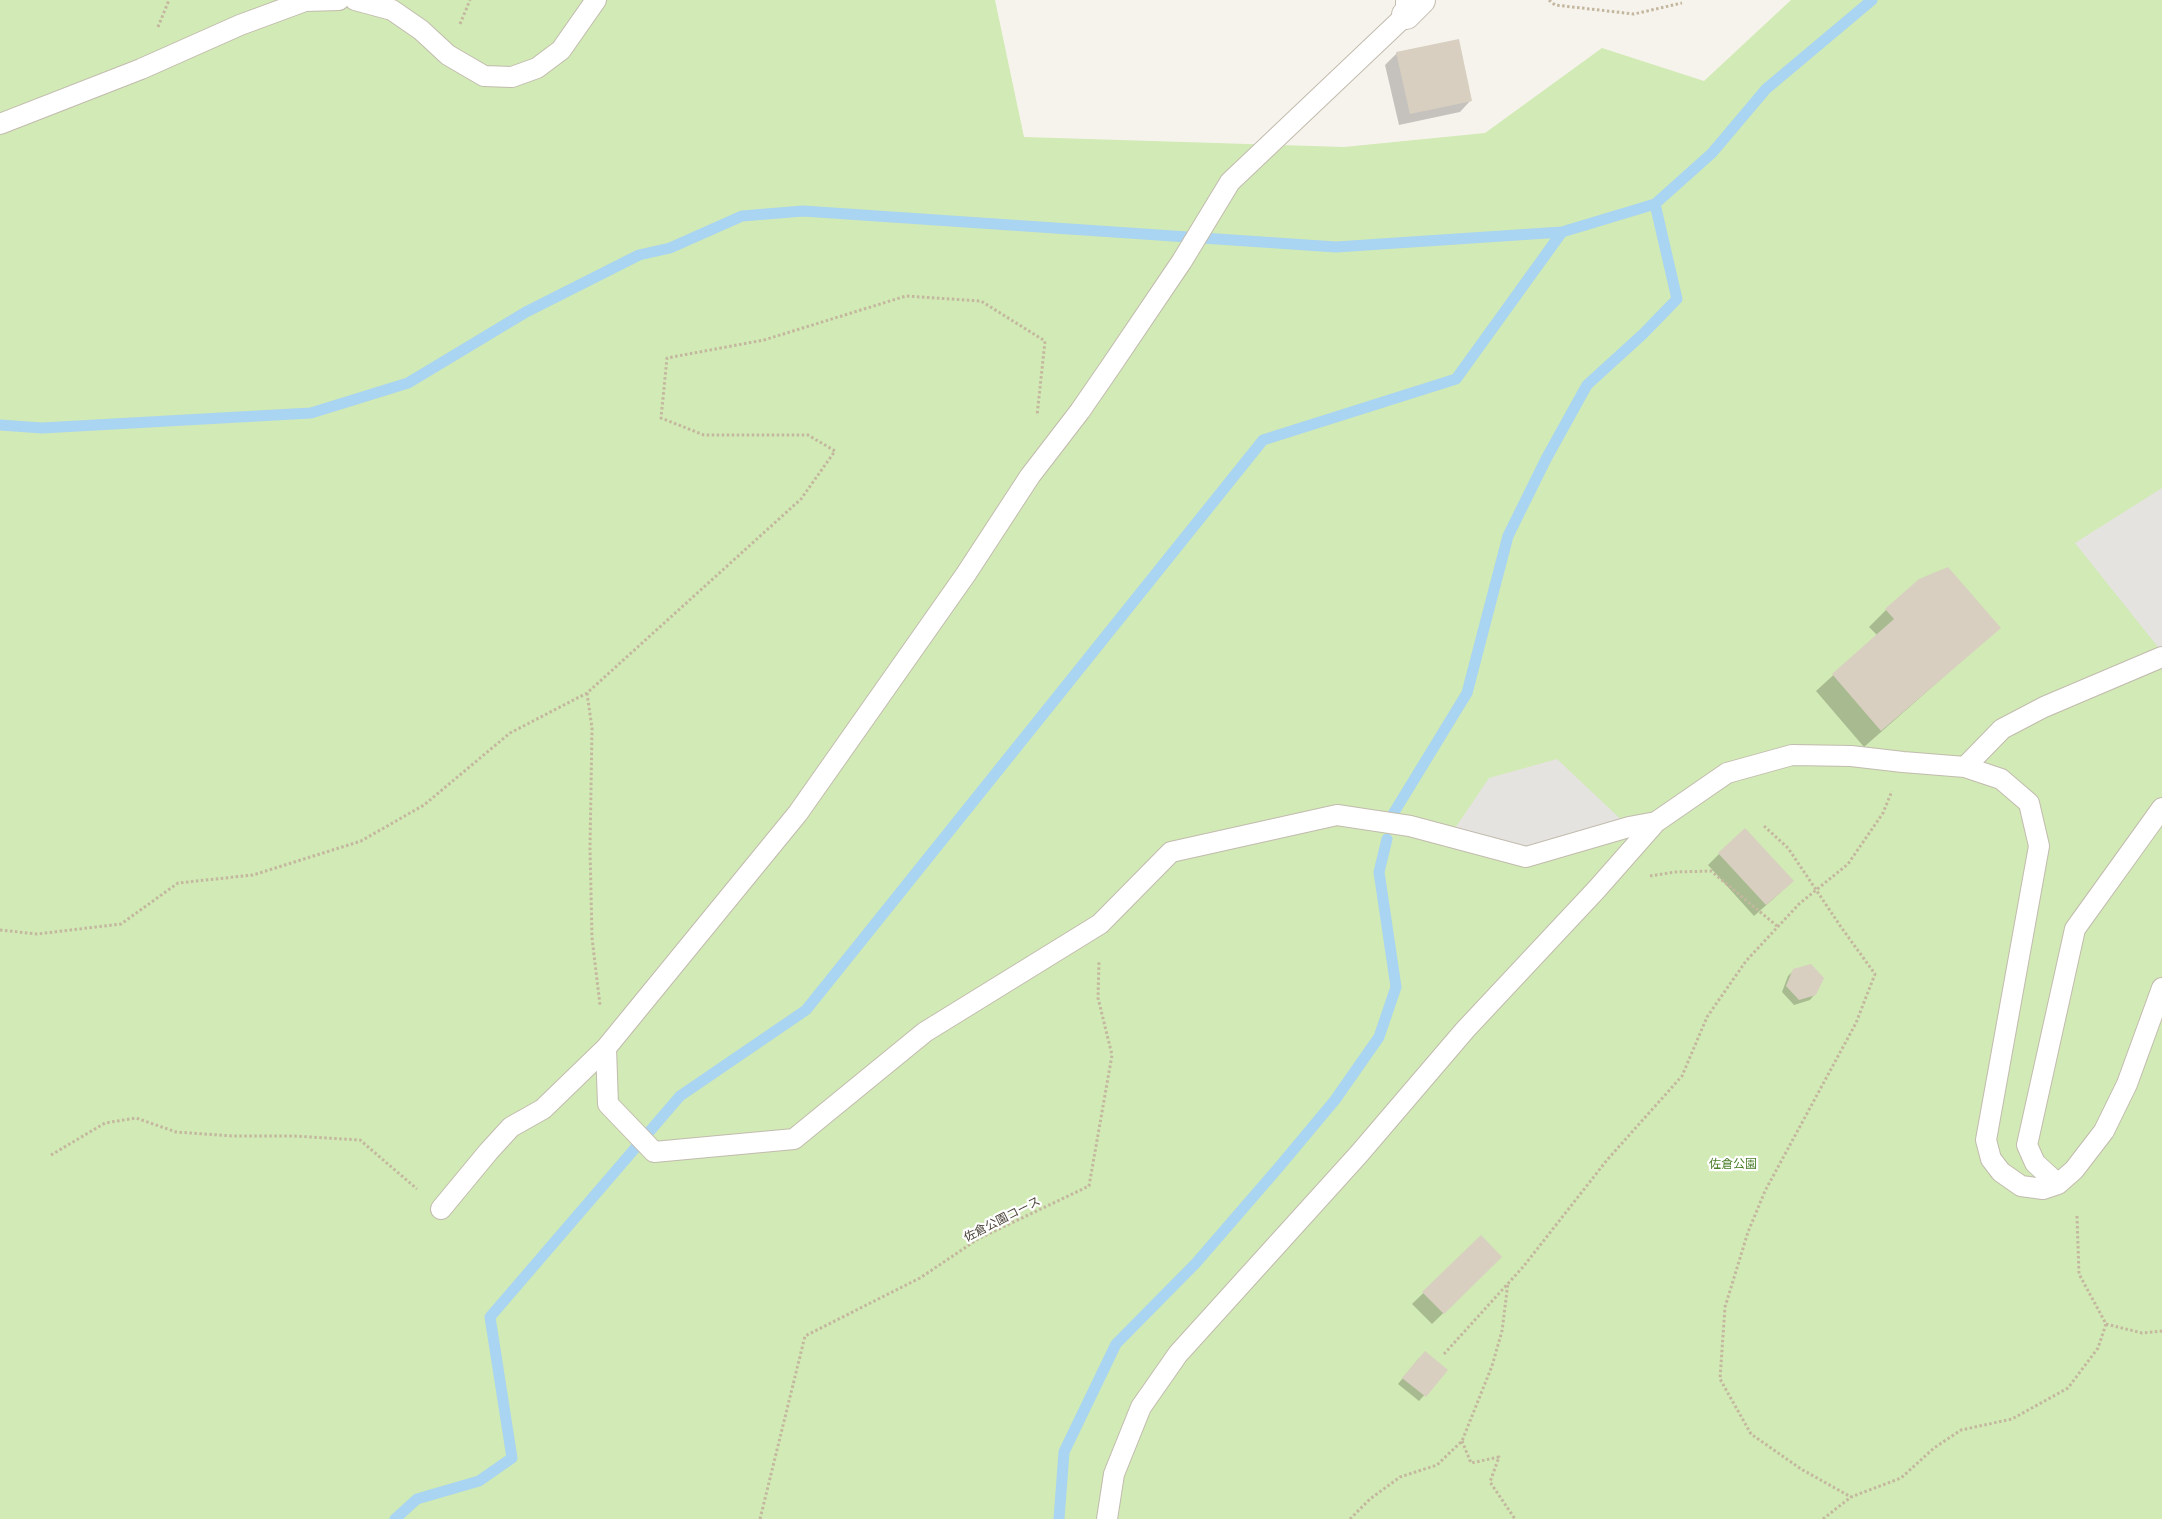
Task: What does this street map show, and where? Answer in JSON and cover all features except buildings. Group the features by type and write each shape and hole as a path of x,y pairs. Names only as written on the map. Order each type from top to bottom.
{"lane":[{"path":"0,124 141,69 240,25 305,1 339,0"},
{"path":"355,0 392,10 421,30 448,55 484,76 512,77 537,68 561,50 596,0"},
{"path":"441,1209 511,1127 544,1109 606,1048 798,813 966,574 1030,476 1080,411 1182,261 1230,182 1411,5"},
{"path":"1966,766 2002,729 2044,706 2162,657"},
{"path":"1107,1519 1114,1474 1141,1406 1178,1354 1359,1154 1465,1030 1656,822 1727,773 1792,755 1851,756 1966,766 2001,779 2029,803 2039,846 1986,1140 1991,1159 2001,1172 2020,1186 2043,1188 2058,1184 2078,1165 2104,1131 2127,1084 2162,988"},
{"path":"2058,1184 2035,1163 2027,1145 2075,929 2162,808"},
{"path":"606,1048 608,1104 654,1152 794,1139 924,1032 1100,924 1171,852 1337,814 1410,826 1526,857 1629,827 1656,822"}],"path":[{"path":"1549,0 1555,5 1634,14 1682,3"},
{"path":"0,930 37,934 121,924 178,882 253,875 361,841 424,805 510,733 587,693 801,499 836,451 808,435 704,434 661,418 667,358 764,340 906,296 981,301 1045,341 1036,418"},
{"path":"587,693 592,728 590,848 592,938 606,1048"},
{"path":"1444,1354 1523,1267 1607,1160 1682,1076 1707,1017 1746,961 1778,926 1817,889 1848,864 1883,813 1903,762"},
{"path":"1764,826 1788,848 1817,889 1840,927 1875,974 1856,1023 1765,1192 1748,1232 1725,1307 1720,1379 1751,1434 1801,1470 1851,1497"},
{"path":"1615,868 1642,877 1675,872 1711,872 1778,926"},
{"name":"佐倉公園コース","path":"760,1519 805,1336 920,1278 978,1238 1089,1186 1112,1055 1098,998 1100,924"},
{"path":"51,1155 105,1123 136,1118 176,1132 233,1136 294,1136 360,1140 441,1209"},
{"path":"1823,1519 1851,1497 1901,1478 1934,1448 1960,1430 2012,1419 2068,1388 2098,1348 2106,1324 2079,1274 2077,1216"},
{"path":"1350,1519 1370,1499 1400,1478 1437,1465 1462,1441 1492,1366 1502,1331 1508,1283"},
{"path":"2106,1324 2142,1333 2162,1331"},
{"path":"1462,1441 1471,1463 1499,1457 1490,1482 1515,1519"}],"green space":[{"name":"佐倉公園","path":"0,0 995,0 1024,137 1344,147 1485,133 1602,48 1704,81 1791,0 2162,0 2162,1519 0,1519"}],"shaded area":[{"path":"2162,488 2162,652 2075,543"},
{"path":"1557,759 1629,827 1526,857 1449,837 1489,778"}],"waterway":[{"path":"0,425 42,428 311,413 408,383 526,312 639,255 670,248 742,216 803,211 1336,247 1562,232 1655,204 1712,153 1766,89 1872,0"},
{"path":"1393,814 1467,693 1508,536 1546,459 1587,385 1643,334 1677,299 1655,204"},
{"path":"395,1519 417,1499 479,1481 512,1458 490,1317 680,1096 806,1010 1263,440 1456,379 1562,232"},
{"path":"1059,1519 1064,1452 1116,1344 1196,1263 1279,1167 1335,1100 1379,1037 1396,987 1379,872 1387,839"}]}
